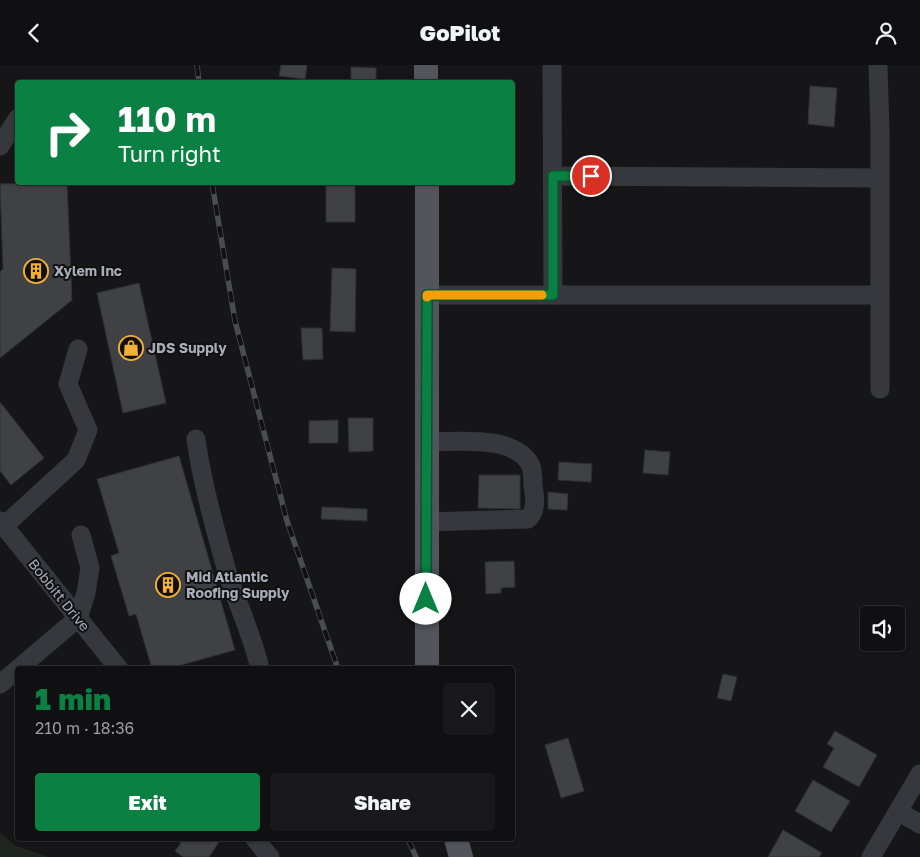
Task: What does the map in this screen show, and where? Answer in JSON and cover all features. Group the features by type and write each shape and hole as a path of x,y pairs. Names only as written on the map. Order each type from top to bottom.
{"main road":[{"path":"426,65 426,80"},
{"path":"427,185 427,666"},
{"path":"457,841 461,857"}],"street":[{"path":"552,65 553,295"},
{"path":"878,65 880,131 880,389"},
{"path":"0,146 15,123"},
{"path":"553,176 880,178"},
{"path":"427,295 880,295"},
{"path":"2,524 76,460 88,430 68,384 78,349"},
{"path":"196,439 200,466 229,578 259,666"},
{"path":"426,441 496,443 522,453 531,467 535,503 532,515 528,519 426,522"},
{"name":"Bobbitt Drive","path":"2,524 117,666"},
{"path":"22,666 78,618 86,593 90,568 81,535"},
{"path":"0,684 15,672"},
{"path":"871,857 920,774"},
{"path":"899,812 920,824"},
{"path":"257,841 270,857"}],"shaded area":[{"path":"0,833 16,846 49,857 0,857"}],"building":[{"path":"281,65 307,65 305,79 279,76"},
{"path":"351,67 376,68 376,80 351,80"},
{"path":"810,86 837,88 834,127 808,124"},
{"name":"Xylem Inc","path":"0,184 67,185 72,300 0,358 0,272 3,269"},
{"path":"326,185 355,185 355,222 326,222"},
{"path":"332,268 356,269 355,332 330,331"},
{"name":"JDS Supply","path":"139,283 166,403 123,413 97,293"},
{"path":"301,328 322,328 323,359 303,360"},
{"path":"0,402 44,458 11,485 0,471"},
{"path":"348,418 373,418 373,451 349,452"},
{"path":"338,420 338,443 309,443 309,421"},
{"path":"645,450 670,452 668,475 643,473"},
{"name":"Mid Atlantic Roofing Supply","path":"179,456 235,650 178,666 151,666 136,614 129,616 111,556 119,553 97,479"},
{"path":"559,462 592,464 591,482 558,480"},
{"path":"479,475 520,475 520,509 478,508"},
{"path":"548,492 568,494 567,510 548,509"},
{"path":"322,507 367,509 367,521 321,519"},
{"path":"514,561 515,587 501,588 501,593 486,594 485,562"},
{"path":"723,674 737,677 731,701 717,698"},
{"path":"835,731 877,755 859,787 823,767 834,748 827,744"},
{"path":"568,738 584,791 561,798 545,745"},
{"path":"813,780 850,801 831,832 795,811"},
{"path":"783,830 822,853 819,857 768,857"},
{"path":"178,841 219,842 209,857 183,857 175,851 181,843"}],"railway":[{"path":"197,65 199,80"},
{"path":"212,185 235,321 287,521 337,666"},
{"path":"409,841 416,857"}],"slow traffic":[{"path":"427,297 427,295 542,295"}],"place":[{"name":"Xylem Inc","path":"36,271"},
{"name":"JDS Supply","path":"131,348"},
{"name":"Mid Atlantic Roofing Supply","path":"168,585"}],"route":[{"path":"426,599 427,295 553,295 553,176 591,176"}]}
